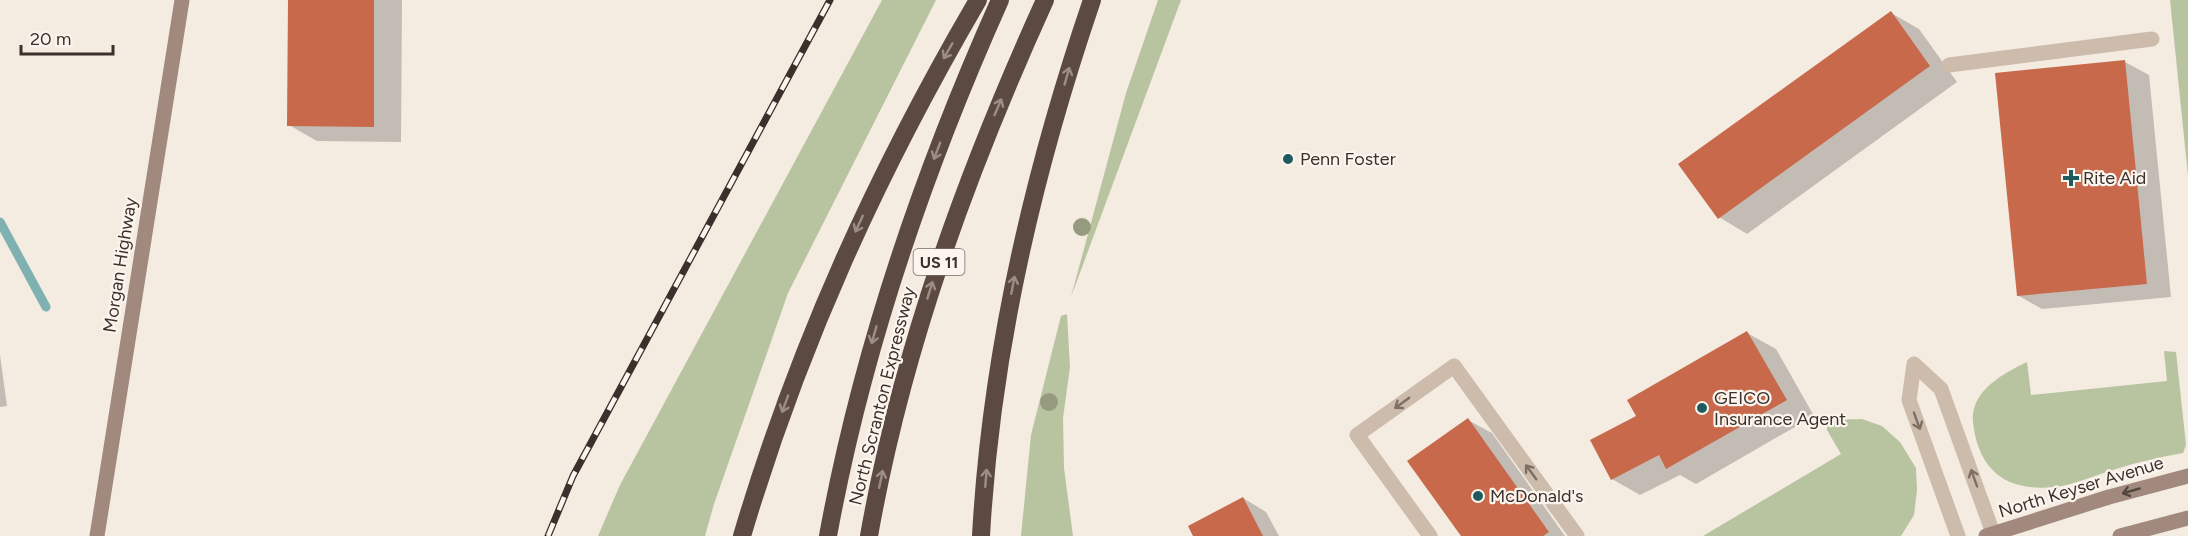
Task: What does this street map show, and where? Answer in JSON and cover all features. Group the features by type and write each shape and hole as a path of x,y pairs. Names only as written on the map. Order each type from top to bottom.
{"highway":[{"path":"742,536 786,401 817,319 853,237 925,91 978,0"},
{"name":"North Scranton Expressway","path":"828,536 850,429 896,261 953,108 1000,0"},
{"name":"North Scranton Expressway","path":"869,536 892,428 911,353 935,274 991,123 1045,0"},
{"path":"981,536 990,431 1015,274 1051,129 1092,0"}],"main road":[{"name":"Morgan Highway","path":"97,536 182,0"},
{"name":"North Keyser Avenue","path":"1991,535 2109,497 2188,476"},
{"path":"2120,536 2188,518"}],"lane":[{"path":"1949,65 2152,39"},
{"path":"1958,536 1909,400 1914,364 1941,388 1991,535"},
{"path":"1430,536 1357,435 1454,366 1577,536"}],"green space":[{"path":"882,0 936,0 788,293 714,504 705,536 598,536 620,485"},
{"path":"1158,0 1181,0 1071,297 1126,93"},
{"path":"2170,0 2188,0 2188,176"},
{"path":"1067,314 1070,367 1063,418 1064,468 1073,536 1021,536 1031,435 1061,316"},
{"path":"2164,351 2176,352 2186,445 2183,453 2133,464 2054,487 2022,486 1997,474 1988,465 1976,439 1974,411 1983,392 1990,384 2008,372 2027,362 2031,395 2167,381"},
{"path":"1862,419 1882,426 1900,442 1916,468 1917,490 1914,515 1901,536 1703,536 1841,454 1827,430 1828,420"}],"building":[{"path":"288,0 374,0 374,127 287,126"},
{"path":"1891,11 1930,66 1718,219 1678,164"},
{"name":"Rite Aid","path":"2125,60 2147,284 2017,296 1995,73"},
{"name":"GEICO Insurance Agent","path":"1747,331 1787,400 1666,469 1659,455 1611,480 1590,440 1636,416 1627,400"},
{"name":"McDonald's","path":"1468,418 1549,532 1543,536 1461,536 1407,461"},
{"path":"1243,497 1263,536 1193,536 1188,526"}],"waterway":[{"path":"0,222 46,307"}],"railway":[{"path":"548,536 573,476 830,0"}],"place":[{"name":"Penn Foster","path":"1288,159"},
{"name":"Rite Aid","path":"2071,178"},
{"name":"GEICO Insurance Agent","path":"1702,408"},
{"name":"McDonald's","path":"1478,496"}]}
